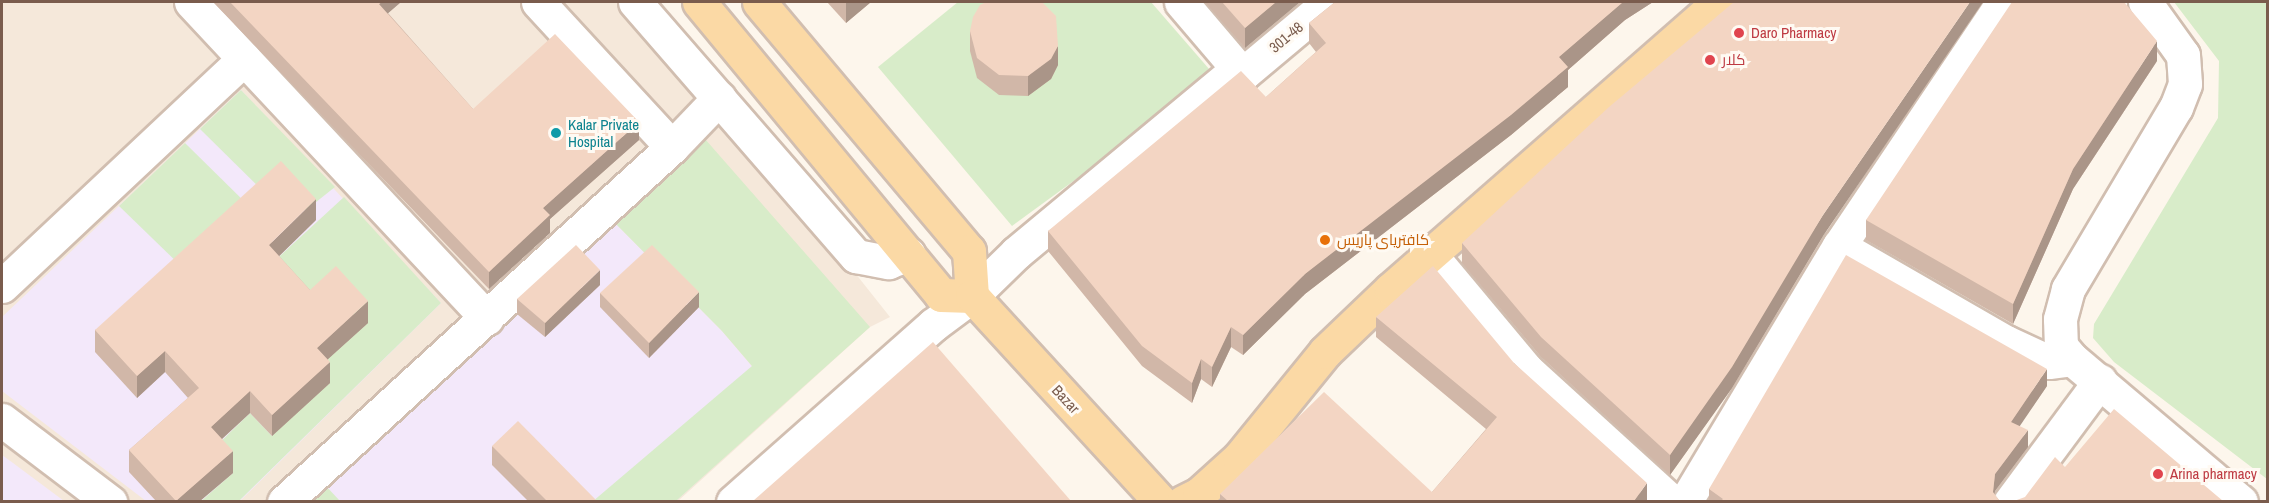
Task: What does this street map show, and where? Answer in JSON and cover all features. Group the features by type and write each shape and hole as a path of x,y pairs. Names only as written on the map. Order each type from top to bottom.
{"main road":[{"path":"699,2 941,295 972,296 969,252 759,2"},
{"path":"1183,501 1199,494 1239,458 1325,352 1430,254 1719,2"},
{"name":"Bazar","path":"972,296 1161,501"}],"street":[{"path":"190,2 487,318"},
{"path":"538,2 672,147"},
{"path":"634,2 856,256 888,262 909,254"},
{"path":"1181,2 1241,71"},
{"name":"301-48","path":"733,501 933,325 972,296 1016,253 1329,2"},
{"path":"1685,501 1839,246 2003,2"},
{"path":"2145,2 2183,55 2185,84 2176,107 2068,289 2060,319 2061,346 2072,359 2241,501"},
{"path":"2,286 244,59"},
{"path":"284,501 672,147 719,98"},
{"path":"1839,246 2006,342 2049,362 2072,359"},
{"path":"1430,254 1527,370 1672,501"},
{"path":"2010,501 2100,381"},
{"path":"2,420 110,501"}],"shaded area":[{"path":"2,2 640,2 890,317 870,327 678,501 2,501"},
{"path":"241,90 441,303 239,502 146,501 2,391 2,317"},
{"path":"614,222 722,331 783,403 676,501 307,502"},
{"path":"2,455 13,463 64,501 2,501"}],"green space":[{"path":"958,2 1151,2 1216,77 1012,226 878,67"},
{"path":"2174,2 2267,2 2267,479 2114,362 2093,338 2094,324 2218,118 2219,61"},
{"path":"241,90 335,187 306,210 267,195 200,129"},
{"path":"705,139 870,327 676,501 592,502 752,366 722,331 614,222"},
{"path":"185,143 252,209 185,270 119,206"},
{"path":"344,197 441,303 239,501 200,502 233,473 212,450 250,413 272,436 310,311 269,266"},
{"path":"325,485 340,501 307,502"}],"building":[{"path":"230,2 382,2 379,4 473,109 555,34 639,122 543,208 550,215 489,272"},
{"path":"986,2 1042,2 1056,16 1058,46 1051,59 1028,76 999,75 977,58 970,31 973,17 980,5"},
{"path":"1222,2 1276,2 1245,28"},
{"path":"1335,2 1623,2 1559,57 1568,67 1511,115 1305,274 1243,335 1231,327 1212,367 1201,359 1192,383 1142,346 1048,231 1241,71 1266,97 1326,43 1309,23"},
{"path":"1734,2 1970,2 1823,215 1732,367 1670,455 1541,337 1462,243 1609,107"},
{"path":"2012,2 2124,2 2157,41 2073,169 2013,304 1866,220"},
{"path":"281,161 316,199 269,245 310,290 336,266 368,301 317,348 330,362 272,415 250,391 211,427 233,451 176,501 129,450 199,388 165,351 137,376 95,330"},
{"path":"576,245 600,270 545,323 517,299"},
{"path":"652,245 699,292 649,343 600,293"},
{"path":"1846,255 2047,369 2011,422 2028,430 1995,474 1993,492 2002,501 1721,501 1723,499 1709,489"},
{"path":"1433,266 1514,363 1647,483 1634,501 1228,501 1220,494 1324,392 1432,492 1497,417 1376,317"},
{"path":"933,342 1071,501 753,501"},
{"path":"2114,409 2223,501 2014,501 2025,497 2055,457 2065,467"},
{"path":"518,421 597,501 547,501 492,446"}],"place":[{"name":"Daro Pharmacy","path":"1739,33"},
{"name":"كلار","path":"1710,60"},
{"name":"Kalar Private Hospital","path":"556,133"},
{"name":"کافتریای پاریس","path":"1325,240"},
{"name":"Arina pharmacy","path":"2158,474"}]}
